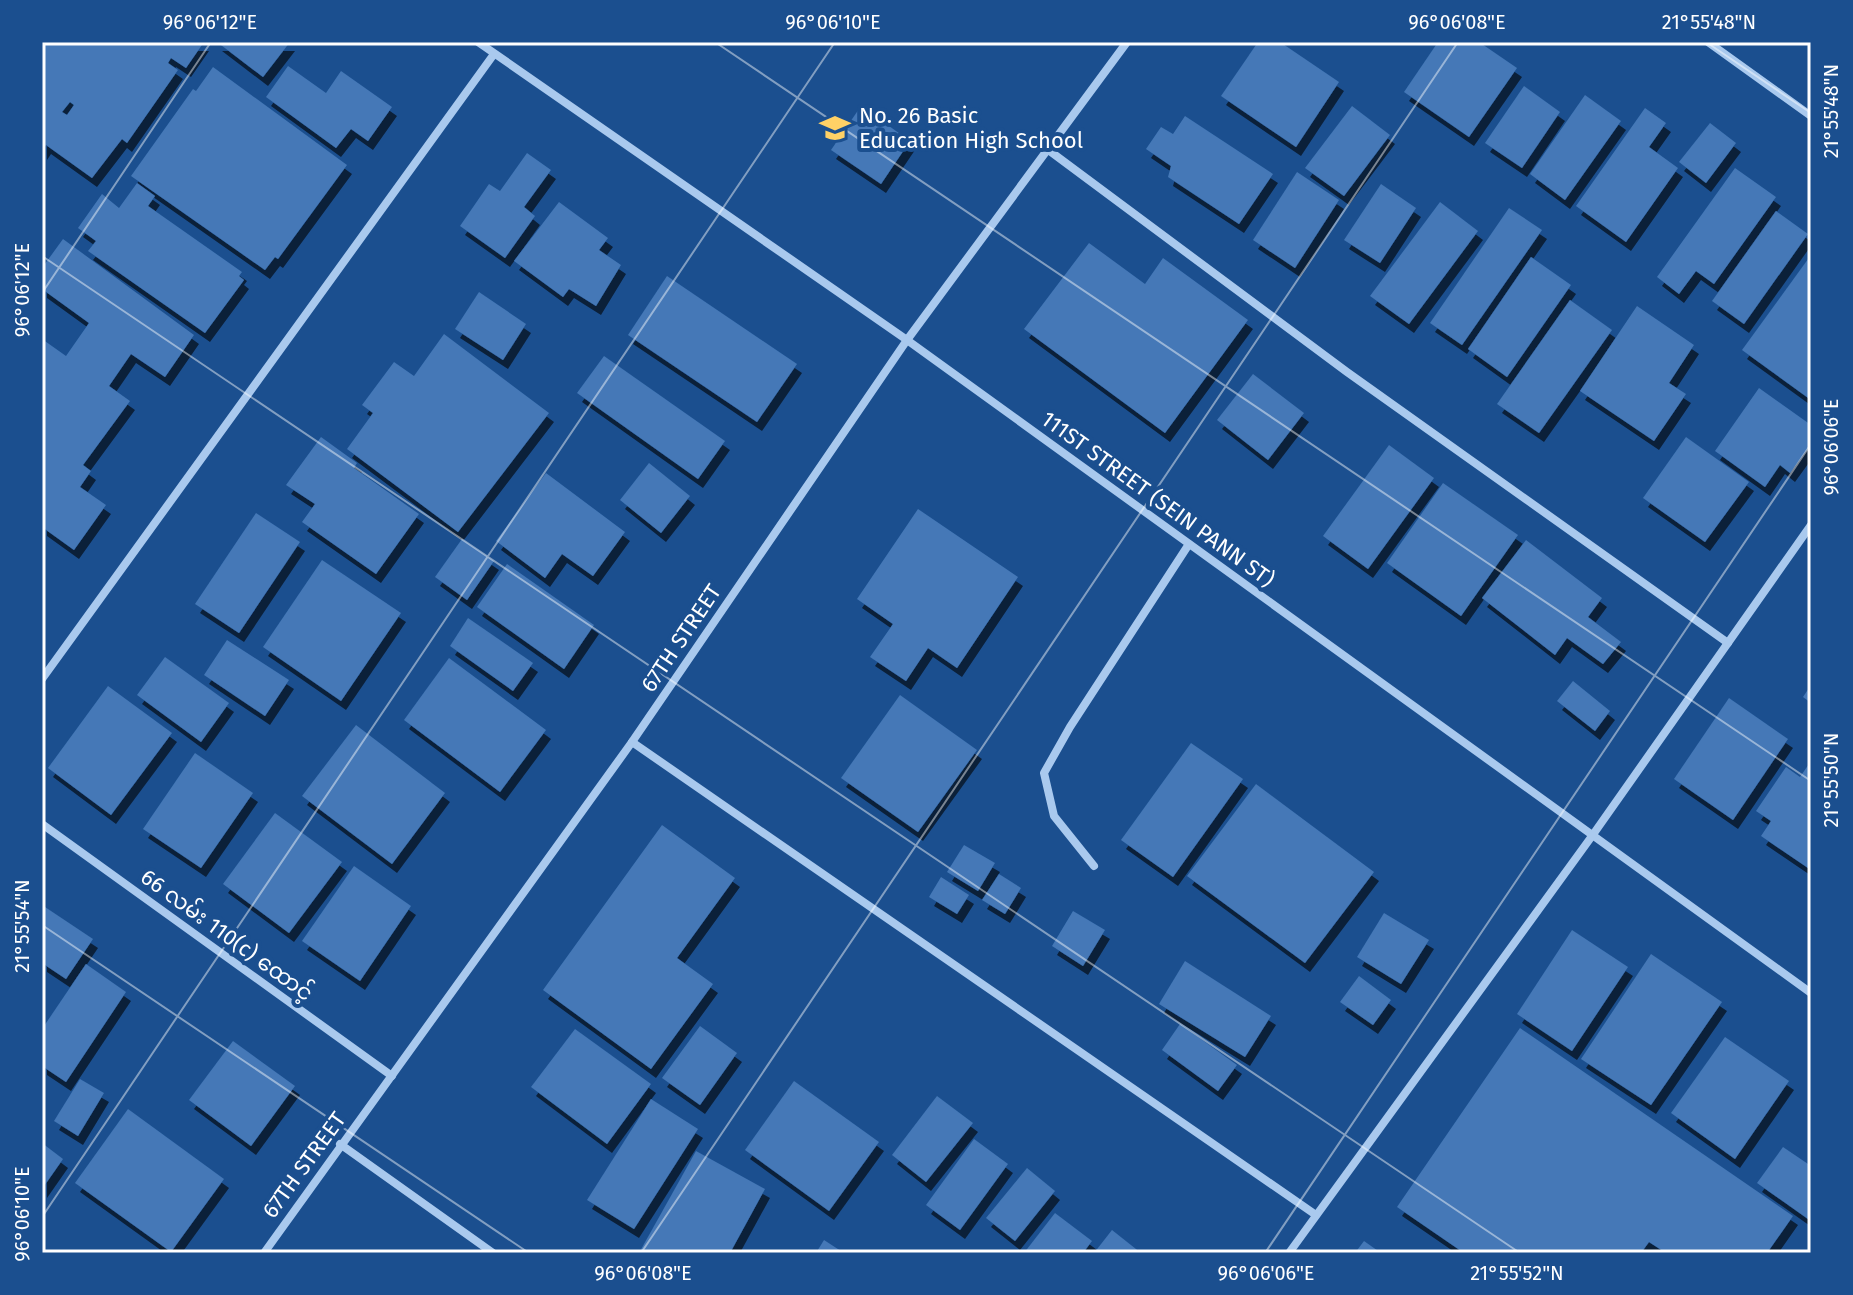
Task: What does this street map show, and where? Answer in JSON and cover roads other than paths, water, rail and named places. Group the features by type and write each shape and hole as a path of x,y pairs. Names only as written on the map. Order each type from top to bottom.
{"street":[{"name":"111ST STREET (SEIN PANN ST)","path":"478,42 907,340 1811,993"},
{"name":"67TH STREET","path":"264,1253 632,742 907,340 1127,42"},
{"path":"1708,42 1811,116"},
{"path":"42,679 494,54"},
{"path":"1047,149 1347,372 1728,643"},
{"path":"1289,1253 1592,836 1811,525"},
{"path":"1094,866 1054,816 1044,773 1070,727 1189,544"},
{"path":"632,742 1316,1215"},
{"name":"66 လမ်း 110(c) ထောင့်","path":"42,824 392,1076"},
{"path":"340,1144 493,1253"}],"place":[{"name":"No. 26 Basic Education High School","path":"835,128"}]}
